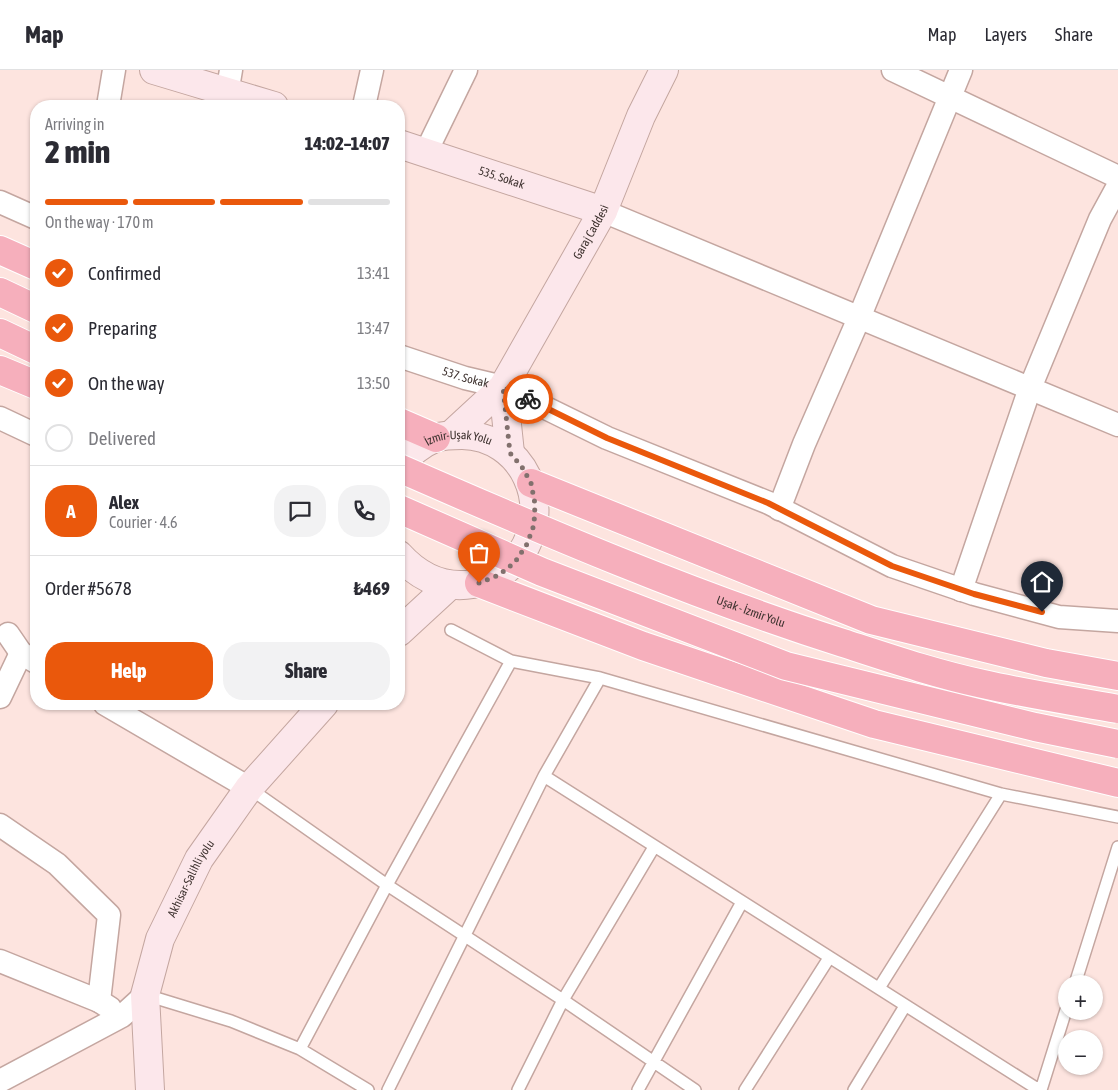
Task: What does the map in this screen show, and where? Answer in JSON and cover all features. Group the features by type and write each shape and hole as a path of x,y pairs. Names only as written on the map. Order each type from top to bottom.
{"highway":[{"path":"0,250 30,263"},
{"path":"0,292 30,306"},
{"path":"0,333 30,347"},
{"path":"0,370 30,382"},
{"path":"405,424 443,437"},
{"name":"Uşak - İzmir Yolu","path":"405,470 668,581 772,621 982,684 1118,709"},
{"path":"531,483 871,620 1046,663 1118,676"},
{"path":"405,512 542,572 786,666 1035,727 1118,744"},
{"path":"479,583 643,646 874,724 1118,783"}],"main road":[{"path":"154,70 228,89 258,100"},
{"name":"Garaj Caddesi","path":"443,437 503,387 603,211 641,116 664,70"},
{"name":"535. Sokak","path":"405,146 603,211"},
{"path":"503,387 510,453"},
{"name":"İzmir-Uşak Yolu","path":"405,460 415,449 443,437 472,435 492,442 510,453 522,467 531,483 535,504 534,525 527,544 515,562 499,575 465,586 450,585 435,582 421,575 405,562"},
{"path":"405,626 450,585"},
{"name":"Akhisar-Salihli yolu","path":"150,1090 145,995 160,939 199,859 249,788 319,710"}],"street":[{"path":"109,100 114,70"},
{"path":"365,100 372,70"},
{"path":"426,152 466,70"},
{"path":"893,70 1118,178"},
{"path":"780,509 804,444 859,318 961,70"},
{"path":"961,590 1030,388 1100,218 1118,186"},
{"path":"0,202 30,215"},
{"path":"603,211 1118,425"},
{"name":"537. Sokak","path":"405,358 465,378 503,387 607,438 780,509 892,566 961,590 1059,617 1118,621"},
{"path":"0,418 30,432"},
{"path":"0,697 29,657 8,634"},
{"path":"115,710 249,788"},
{"path":"0,825 57,864 109,915 99,1001"},
{"path":"0,961 99,1001 122,1016"},
{"path":"0,1081 122,1016 145,995"}],"lane":[{"path":"450,630 511,661 600,678 1001,794 1118,817"},
{"path":"300,1049 387,885 511,661"},
{"path":"388,1090 544,776 600,678"},
{"path":"544,776 1040,1090 1063,1020"},
{"path":"249,788 387,885 563,1000 695,1090"},
{"path":"879,988 1001,794"},
{"path":"518,1090 563,1000 654,847"},
{"path":"1078,975 1118,847"},
{"path":"638,1090 742,902"},
{"path":"745,1090 829,958"},
{"path":"145,995 231,1022 300,1049 368,1090"},
{"path":"854,1090 905,1006"}],"way so far":[{"path":"479,583 499,575 515,562 527,544 534,525 535,504 531,483 522,467 510,453 503,387 528,399"}],"route":[{"path":"528,399 607,438 768,503 892,566 974,594 1042,612"}]}
